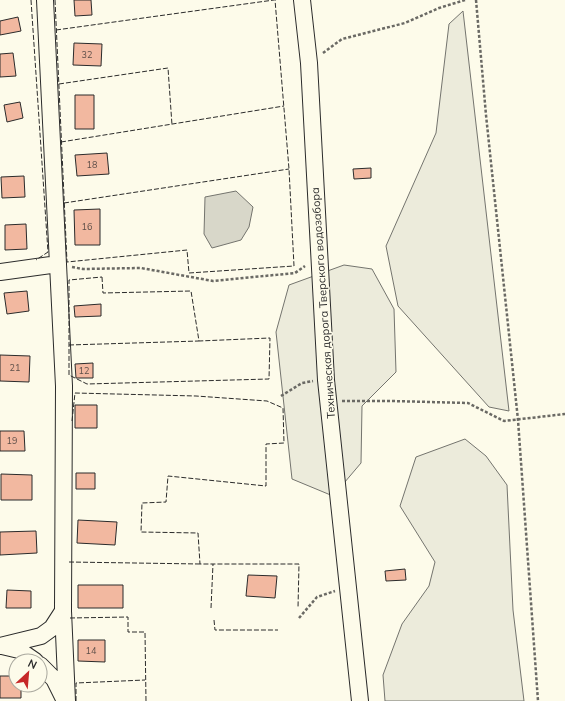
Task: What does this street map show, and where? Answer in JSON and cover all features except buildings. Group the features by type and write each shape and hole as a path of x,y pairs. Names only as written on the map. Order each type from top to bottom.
{"street":[{"path":"45,0 64,386 63,610 66,701"},
{"name":"Техническая дорога Тверского водозабора","path":"302,0 309,63 326,380 360,701"},
{"path":"0,272 58,264"},
{"path":"0,646 41,636 52,628 63,610"},
{"path":"0,646 19,650 23,653"},
{"path":"48,673 54,679 66,701"}],"path":[{"path":"309,63 342,39 405,23 439,8 465,0"},
{"path":"476,0 486,115 518,420 538,701"},
{"path":"58,264 83,269 141,268 213,281 295,273 305,266 319,264"},
{"path":"281,396 302,383 326,380"},
{"path":"329,401 392,400 468,403 504,421 565,414"},
{"path":"299,618 318,597 348,586"}],"shaded area":[{"path":"463,11 509,411 489,407 398,306 386,246 436,133 449,24"},
{"path":"236,191 253,207 249,227 241,240 212,248 204,234 205,197"},
{"path":"344,265 372,269 394,309 396,372 362,406 361,463 333,496 292,479 276,332 289,285"},
{"path":"465,439 486,456 507,485 513,610 524,701 385,701 383,675 402,624 429,586 435,562 400,506 416,457"}],"fence":[{"path":"31,0 48,252 36,260"},
{"path":"55,0 67,262 187,250 189,273 294,266 289,169 275,0"},
{"path":"56,30 274,0"},
{"path":"59,84 168,68 172,125"},
{"path":"61,142 284,106"},
{"path":"64,203 289,169"},
{"path":"102,277 103,293 191,291 199,341 270,338 269,379 87,384 69,375 69,280 102,277"},
{"path":"69,345 199,341"},
{"path":"72,421 75,393 196,396 267,401 283,408 284,443 266,444 266,486 168,476 166,502 142,503 141,532 198,533 200,564 299,564 298,608"},
{"path":"69,562 200,564"},
{"path":"211,608 213,564"},
{"path":"70,618 128,617 128,632 145,632 146,701"},
{"path":"214,620 215,630 278,630"},
{"path":"76,701 76,683 145,680"}]}
